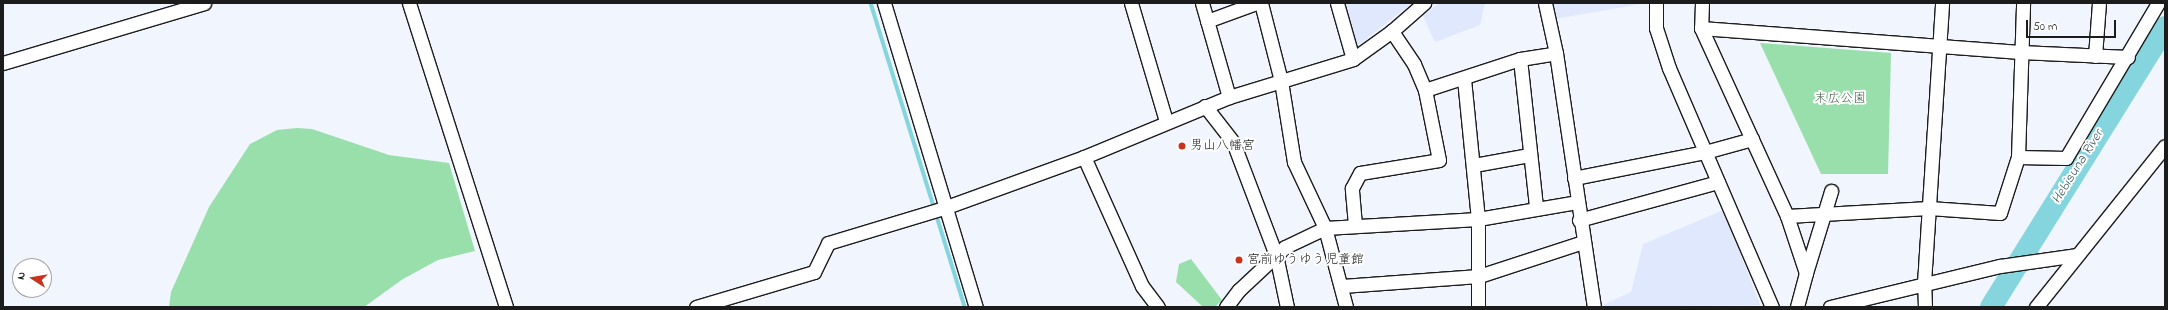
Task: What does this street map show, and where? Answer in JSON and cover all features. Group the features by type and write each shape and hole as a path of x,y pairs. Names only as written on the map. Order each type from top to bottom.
{"street":[{"path":"3,63 204,3"},
{"path":"409,3 506,307"},
{"path":"884,3 944,208 976,307"},
{"path":"1131,3 1166,121"},
{"path":"1202,3 1229,97"},
{"path":"1207,21 1256,3"},
{"path":"1261,3 1281,81 1294,162 1325,228 1342,286 1346,307"},
{"path":"1337,3 1353,58"},
{"path":"696,307 814,272 828,243 944,208 1084,157 1109,145 1154,130 1166,121 1229,97 1353,58 1392,31 1424,3"},
{"path":"1545,3 1556,53 1579,220 1594,307"},
{"path":"1656,3 1656,28 1669,68 1772,307"},
{"path":"1702,3 1701,28 1787,216 1806,273"},
{"path":"1925,307 1924,283 1938,46 1942,3"},
{"path":"1787,216 1929,208 2000,213 2018,157 2020,52 2023,3"},
{"path":"2095,56 2099,3"},
{"path":"2018,157 2066,158 2128,57 2158,3"},
{"path":"1701,28 2020,52 2128,57"},
{"path":"1355,225 1352,188 1360,173 1439,160 1425,90 1414,64 1392,31"},
{"path":"1425,90 1464,79 1520,59 1556,53"},
{"path":"1520,59 1529,155 1536,207"},
{"path":"1464,79 1474,165 1478,219 1480,276 1478,307"},
{"path":"1205,106 1233,142 1276,255 1287,307"},
{"path":"1574,178 1705,152 1752,139"},
{"path":"2036,307 2165,146"},
{"path":"1474,165 1529,155"},
{"path":"1084,157 1142,286 1158,307"},
{"path":"1579,220 1718,182"},
{"path":"1797,307 1806,273 1826,214 1831,191"},
{"path":"1226,307 1239,290 1285,247 1325,228 1355,225 1478,219 1536,207 1577,202"},
{"path":"1342,286 1480,276 1583,242"},
{"path":"1830,307 1924,283 2000,266 2077,255"}],"shaded area":[{"path":"1345,3 1412,3 1355,48"},
{"path":"1439,3 1485,3 1480,25 1435,42 1423,16"},
{"path":"1551,3 1647,3 1554,19"},
{"path":"1724,210 1760,305 1603,307 1603,305 1631,292 1643,244"}],"green space":[{"name":"末広公園","path":"1760,43 1891,53 1888,174 1821,174"},
{"path":"297,128 312,129 389,155 449,163 475,251 438,260 403,279 364,307 169,307 171,292 209,207 250,144 277,130"},
{"path":"1191,259 1222,300 1215,307 1203,307 1176,282 1179,264"}],"waterway":[{"path":"871,3 965,307"},
{"name":"Hebisuna River","path":"1991,307 2165,27"}],"place":[{"name":"男山八幡宮","path":"1182,146"},
{"name":"宮前ゆうゆう児童館","path":"1239,260"}]}
